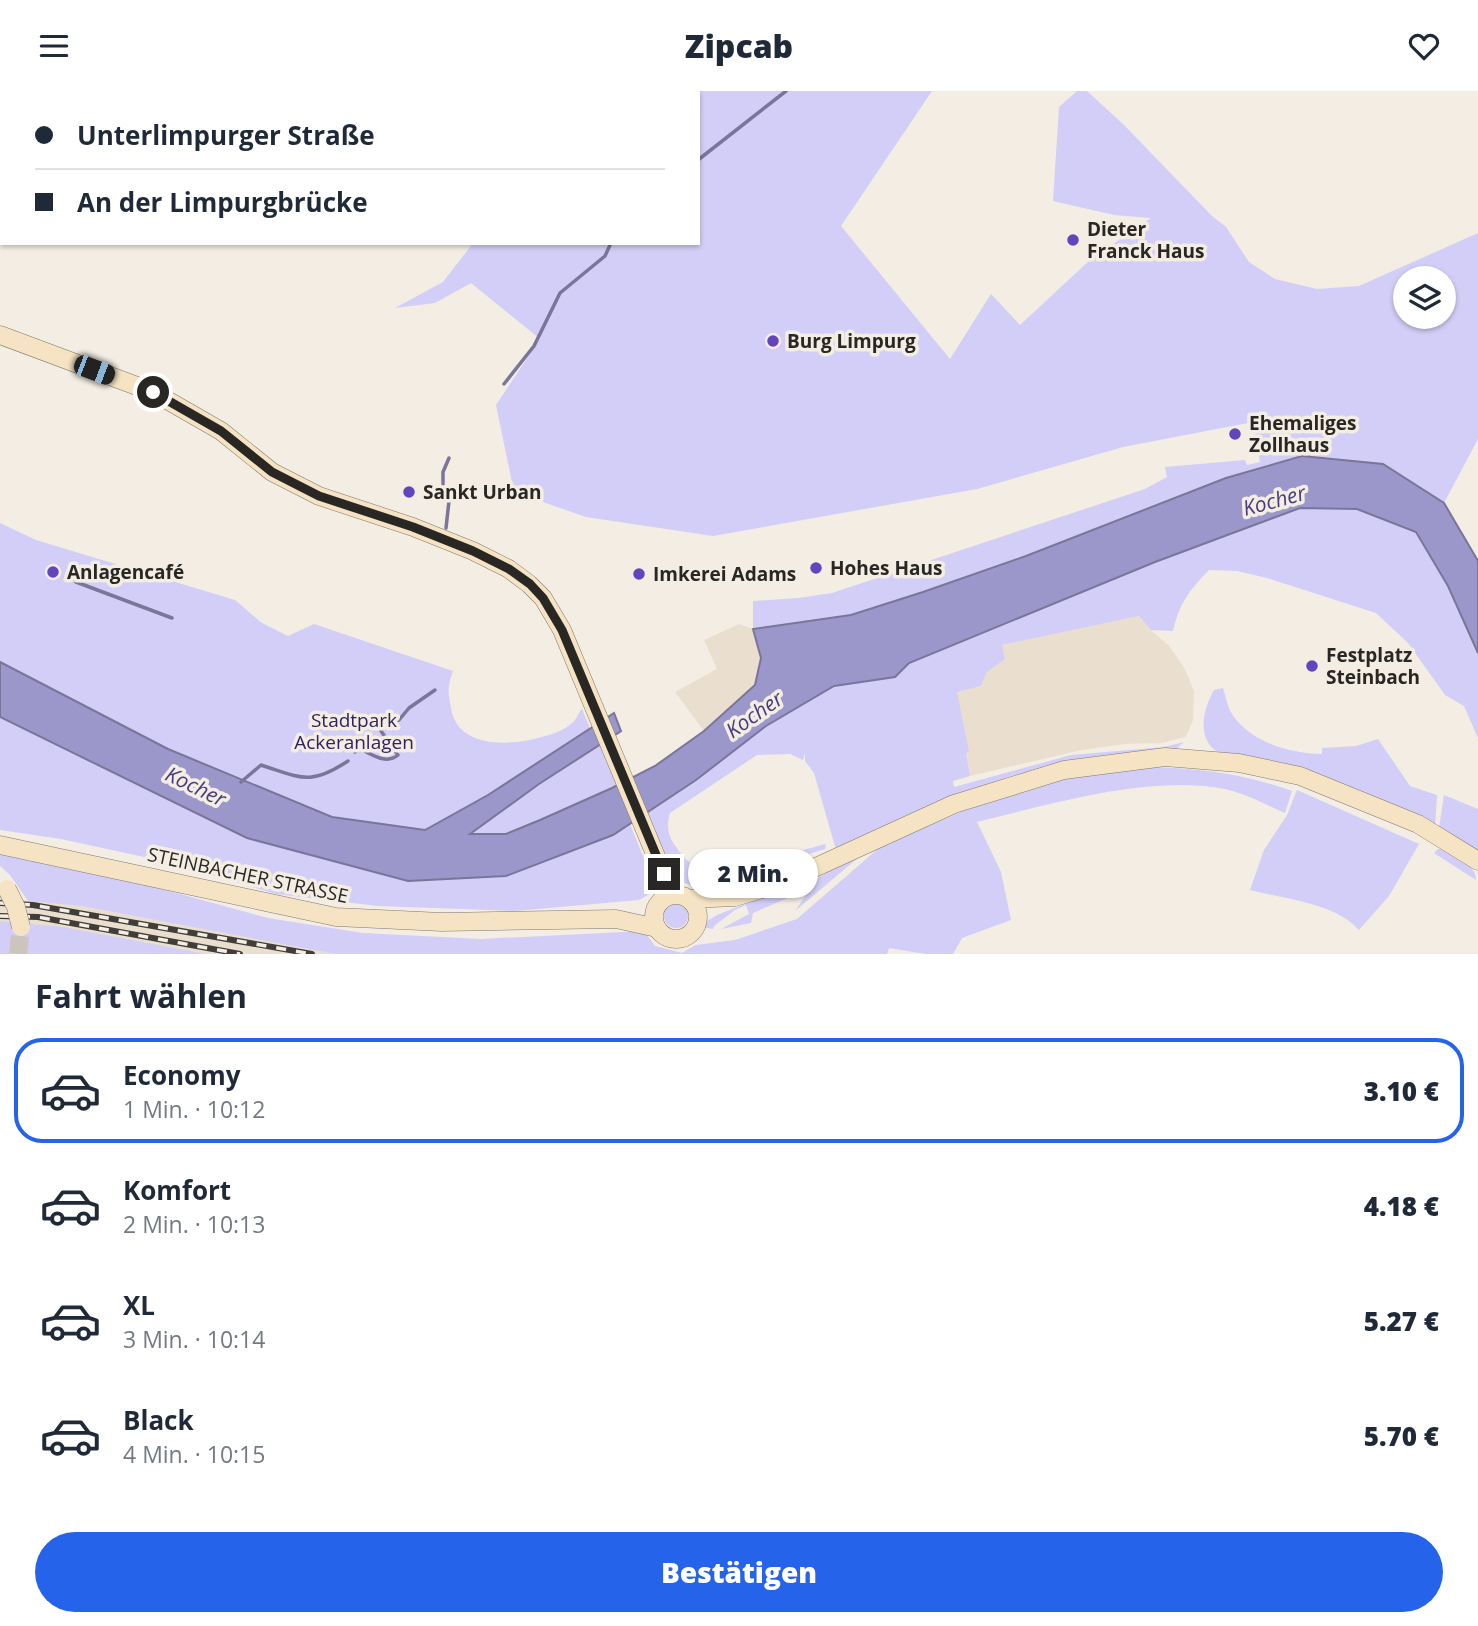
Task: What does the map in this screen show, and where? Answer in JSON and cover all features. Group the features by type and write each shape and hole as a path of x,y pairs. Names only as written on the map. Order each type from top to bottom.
{"main road":[{"path":"0,335 153,392 221,431 272,472 319,496 413,527 473,551 509,569 530,584 543,598 562,630 673,899 696,908 698,920 692,932 681,938 667,937 657,928 654,915 673,899"},
{"name":"STEINBACHER STRASSE","path":"698,920 736,897 779,884 954,804 1064,770 1165,757 1239,763 1300,776 1418,824 1478,861"},
{"name":"STEINBACHER STRASSE","path":"0,845 336,917 442,922 616,919 657,928"},
{"path":"4,886 16,907 21,927"},
{"name":"STEINBACHER STRASSE","path":"616,919 673,899 736,897"}],"shaded area":[{"path":"1139,616 1169,646 1184,667 1194,691 1193,720 1186,737 1162,743 1125,744 1082,750 970,776 956,691 981,686 986,673 1005,659 1001,645"},
{"path":"739,624 753,629 758,641 761,659 755,685 704,731 675,692 717,669 704,640"},
{"path":"0,895 28,901 81,906 335,954 206,954 27,923 0,921"}],"green space":[{"path":"700,91 932,91 841,226 950,359 991,294 1020,325 1090,260 1151,218 1114,215 1053,201 1059,107 1077,91 1087,91 1226,227 1249,262 1275,279 1317,289 1359,286 1393,271 1393,329 1456,329 1456,266 1404,266 1478,233 1478,439 1444,503 1384,464 1302,455 1226,478 1026,556 851,615 753,629 753,601 832,593 1145,489 1167,477 1165,467 1245,460 1247,465 1260,462 1253,422 1123,447 977,489 713,536 586,517 514,492 496,405 540,339 471,283 435,303 395,308 443,282 471,245 700,245"},
{"path":"1300,508 1357,509 1416,532 1448,586 1478,653 1478,738 1464,706 1445,695 1408,643 1376,613 1267,578 1237,571 1209,570 1186,597 1173,631 1151,630 1139,616 1002,645 1005,659 986,673 981,686 957,692 969,752 966,753 970,776 953,781 954,787 1071,755 1164,747 1184,742 1173,752 1129,753 1078,759 1011,776 955,796 836,850 814,773 805,761 805,753 803,760 790,754 757,755 670,813 669,832 679,851 697,867 708,869 740,865 826,844 825,849 699,888 676,880 647,811 696,780 766,726 834,686 895,677 909,663 1155,562"},
{"name":"Stadtpark Ackeranlagen","path":"0,523 36,540 235,600 262,623 288,636 314,624 453,671 449,690 451,708 455,721 463,731 473,737 499,743 543,737 569,725 582,709 590,728 488,795 425,830 332,817 168,749 0,662"},
{"path":"1223,688 1230,711 1240,724 1260,739 1284,749 1322,754 1322,748 1356,746 1378,739 1410,786 1437,795 1435,827 1340,783 1307,772 1218,752 1207,739 1204,723 1214,690"},
{"path":"0,717 247,838 408,881 506,876 613,835 630,824 655,886 653,892 639,900 515,911 378,906 276,894 172,863 61,839 0,830"},
{"path":"610,739 627,781 506,834 469,834 540,784"},
{"path":"1149,767 1222,773 1292,791 1285,813 1225,789 1165,785 1101,793 977,822 1001,872 1011,920 962,938 953,954 926,954 889,948 887,954 335,954 81,906 28,901 10,875 0,866 0,853 151,886 268,918 363,933 481,939 644,931 655,946 682,953 696,945 735,940 797,919 880,847 970,808 1042,783 1091,773"},
{"path":"1297,790 1419,844 1389,896 1359,930 1349,921 1323,908 1250,890 1264,850 1287,815"},
{"path":"1444,795 1478,809 1478,850 1439,828"},
{"path":"1438,849 1464,861 1473,869 1476,880 1434,853"},
{"path":"859,857 795,911 817,879 839,864"},
{"path":"788,887 791,889 790,897 753,913 751,923 721,929 749,914 746,905 735,910 713,929 702,927 702,924 717,915"},
{"path":"676,904 684,908 688,916 684,924 676,928 668,924 664,916 668,908"},
{"path":"0,921 63,927 206,954 0,954"}],"water":[{"name":"Kocher","path":"1302,456 1383,464 1444,503 1478,561 1478,653 1448,586 1416,532 1357,509 1300,508 1155,562 909,663 895,677 834,686 766,726 696,780 613,835 506,876 408,881 247,838 0,717 0,662 168,749 332,817 425,830 488,795 614,713 621,731 539,784 470,834 506,834 612,788 655,766 704,731 755,685 761,658 753,629 851,615 1026,556 1226,478"}],"waterway":[{"path":"700,158 786,91"},
{"path":"504,384 534,346 560,293 605,256 610,245"},
{"path":"446,528 449,501 443,487 443,472 449,458"},
{"path":"76,582 172,618"},
{"path":"355,752 360,749 384,759 398,755 381,731 388,722 399,720 409,708 435,690"},
{"path":"241,782 261,765 297,776 315,777 348,761"}],"tunnel":[{"path":"18,954 21,927"}],"railway":[{"path":"0,903 33,905 312,954"},
{"path":"0,916 38,917 240,954"}],"place":[{"name":"Dieter Franck Haus","path":"1073,240"},
{"name":"Burg Limpurg","path":"773,341"},
{"name":"Ehemaliges Zollhaus","path":"1235,434"},
{"name":"Sankt Urban","path":"409,492"},
{"name":"Hohes Haus","path":"816,568"},
{"name":"Anlagencafé","path":"53,572"},
{"name":"Imkerei Adams","path":"639,574"},
{"name":"Festplatz Steinbach","path":"1312,666"}],"route":[{"path":"153,392 221,431 272,472 319,496 413,527 473,551 509,569 530,584 543,598 562,630 664,874"}]}
